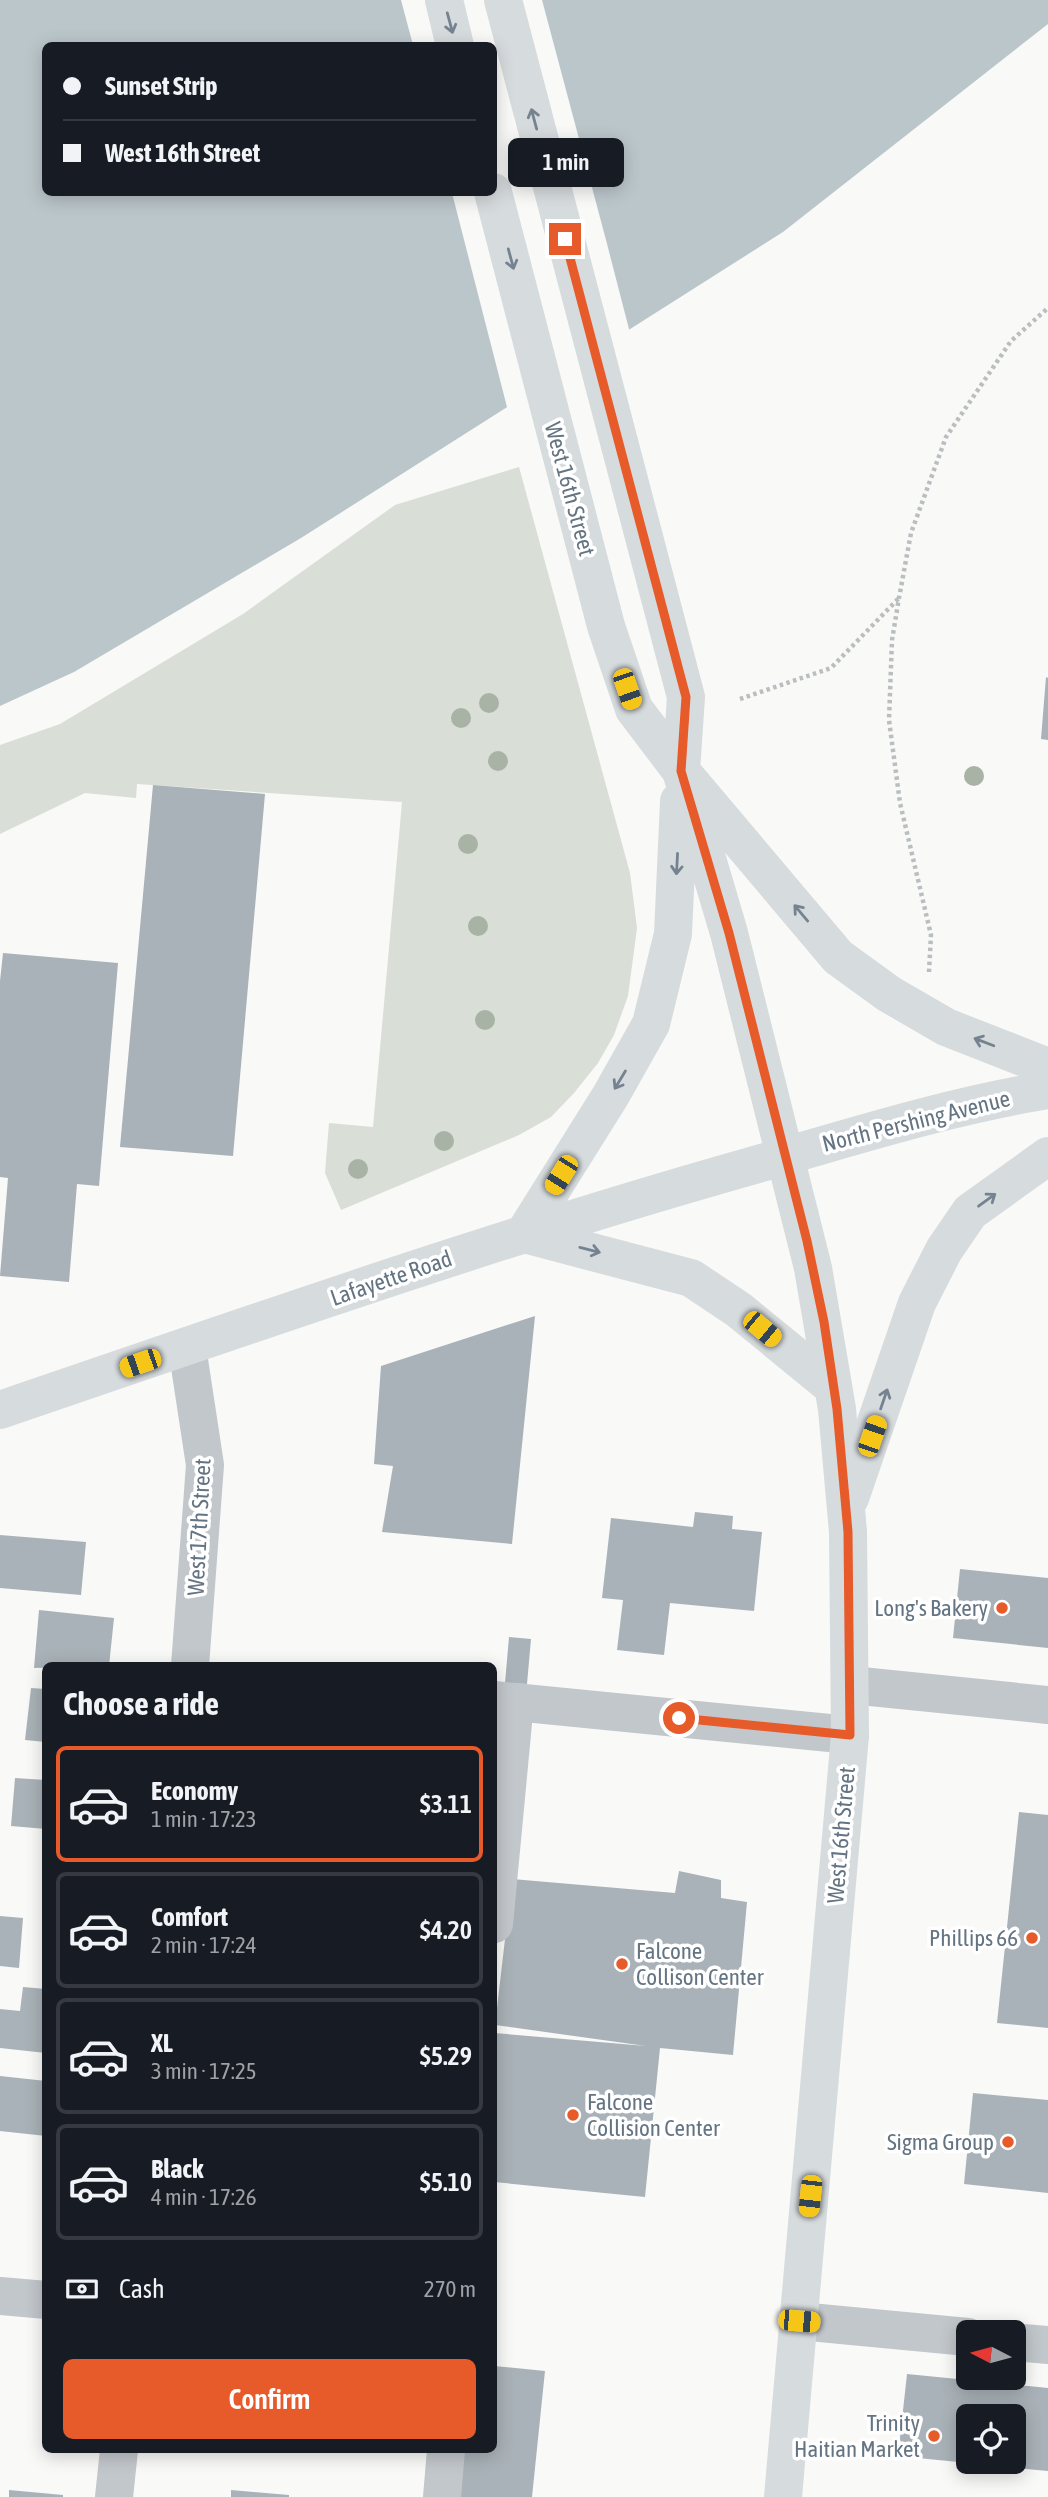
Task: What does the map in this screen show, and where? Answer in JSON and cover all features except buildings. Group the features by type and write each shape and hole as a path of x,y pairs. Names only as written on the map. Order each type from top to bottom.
{"main road":[{"path":"444,0 454,42"},
{"name":"West 16th Street","path":"503,0 686,697 681,771 729,933 813,1268 832,1387 846,1510 850,1735 783,2497"},
{"name":"West 16th Street","path":"495,196 606,626 634,709 681,771"},
{"path":"681,771 838,957 889,994 946,1027 1048,1067"},
{"path":"681,771 674,934 651,1024 611,1095 524,1234 691,1278 739,1310 832,1387"},
{"name":"North Pershing Avenue","path":"786,1156 992,1099 1048,1090"},
{"name":"Lafayette Road","path":"0,1410 524,1234 786,1156"},
{"path":"846,1510 917,1303 944,1250 970,1212 1048,1156"}],"street":[{"name":"West 17th Street","path":"187,1347 205,1465 190,1662"},
{"path":"851,1685 1048,1705"},
{"path":"497,1857 504,1701 850,1735"},
{"path":"0,2296 42,2300"},
{"path":"799,2321 956,2336"},
{"path":"1026,2343 1048,2345"},
{"path":"114,2497 119,2453"},
{"path":"442,2497 446,2453"}],"path":[{"path":"929,985 931,935 900,803 889,720 892,640 899,597 911,533 946,437 1011,341 1048,308"},
{"path":"740,699 831,668 899,597"}],"shaded area":[{"path":"0,0 1048,0 1048,24 783,232 301,538 74,672 0,706"},
{"path":"519,467 630,873 637,928 628,996 614,1035 598,1063 551,1117 519,1135 341,1210 325,1173 329,1123 373,1127 402,802 137,784 136,798 85,793 0,834 0,745 60,724 243,614 395,505"}],"pier":[{"path":"401,0 542,0 606,240 630,333 508,411 453,196 497,196 497,42 412,42"}],"place":[{"name":"Long's Bakery","path":"1002,1608"},
{"name":"Phillips 66","path":"1032,1938"},
{"name":"Falcone Collison Center","path":"622,1964"},
{"name":"Falcone Collision Center","path":"573,2115"},
{"name":"Sigma Group","path":"1008,2142"},
{"name":"Trinity Haitian Market","path":"934,2436"}],"route":[{"path":"565,239 686,697 681,771 729,933 813,1268 837,1409 846,1510 850,1573 850,1735 679,1718"}]}
